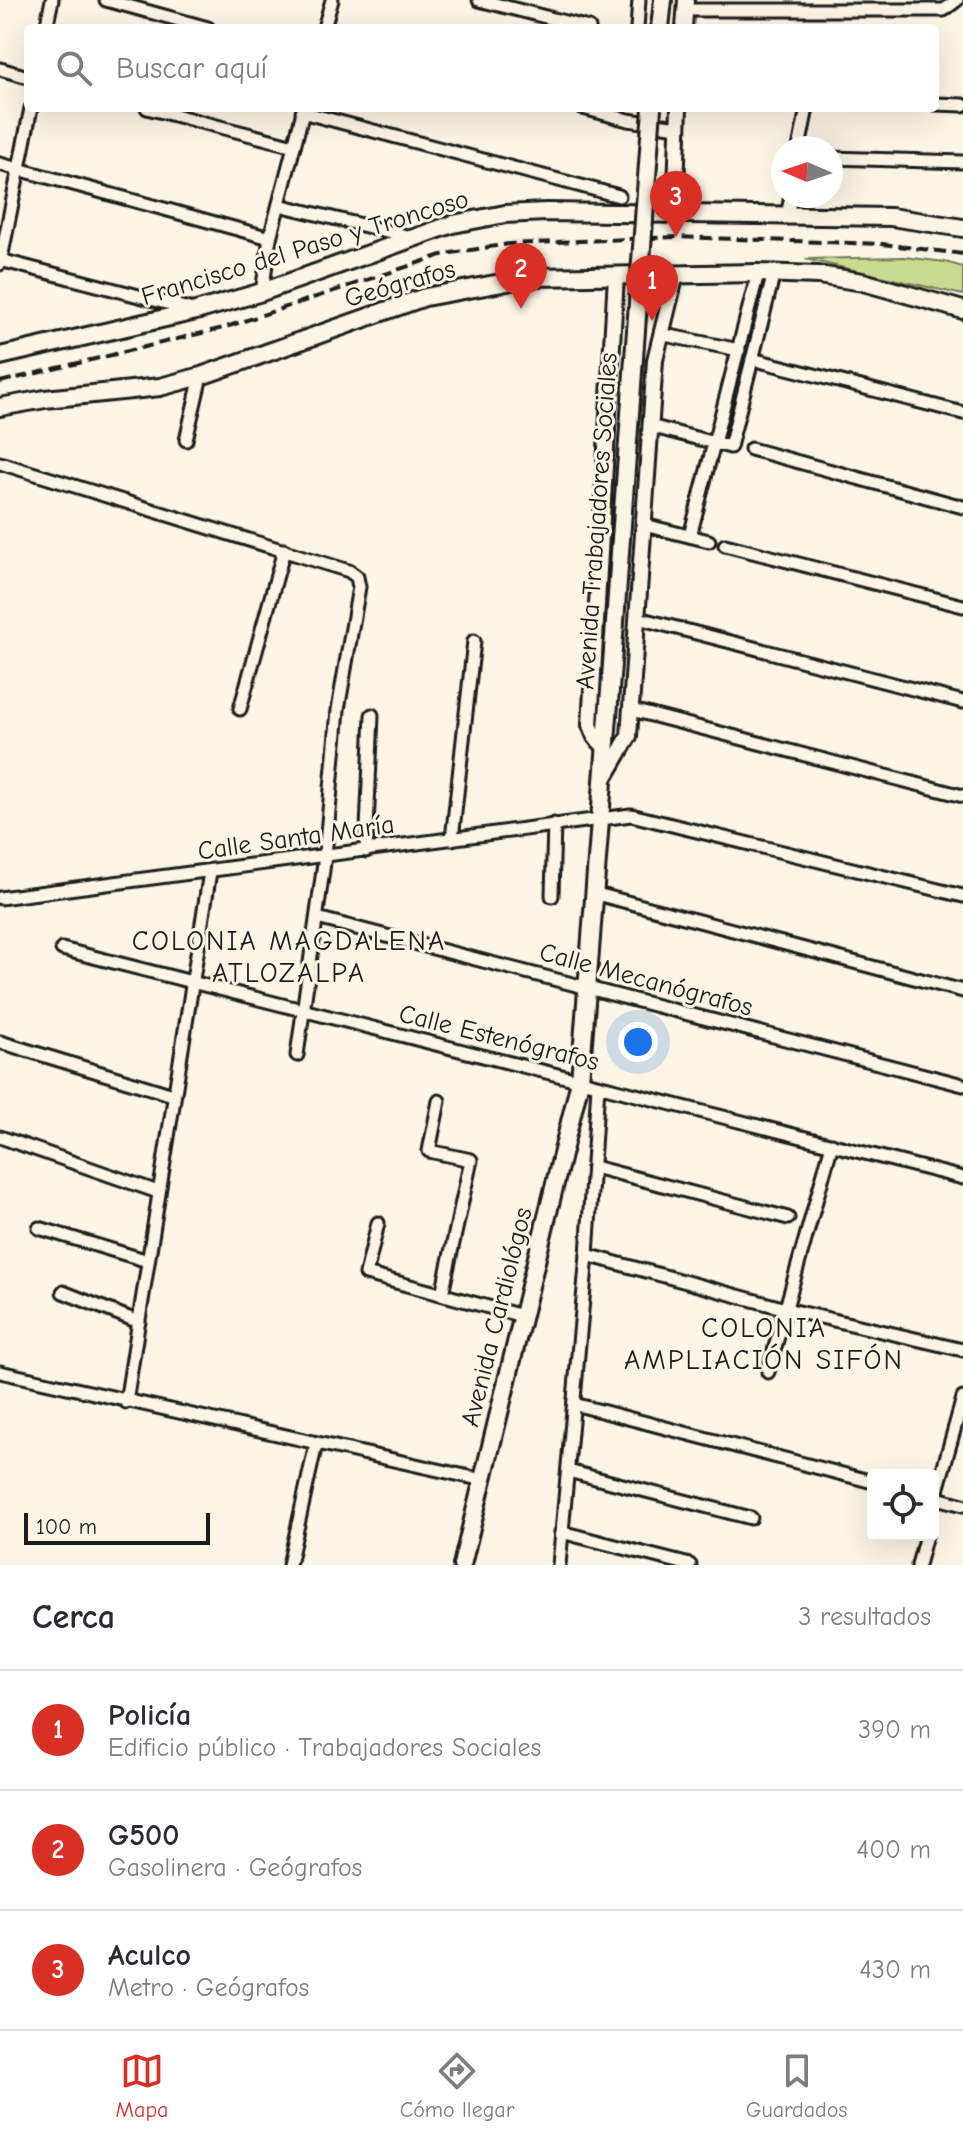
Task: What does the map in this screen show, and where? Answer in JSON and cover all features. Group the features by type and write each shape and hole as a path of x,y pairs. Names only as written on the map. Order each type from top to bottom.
{"main road":[{"path":"660,24 663,0"},
{"name":"Avenida Trabajadores Sociales","path":"580,1081 652,112"},
{"name":"Francisco del Paso y Troncoso","path":"0,356 196,311 262,292 453,224 505,214 546,212 675,214"},
{"path":"675,214 891,217 963,228"},
{"name":"Geógrafos","path":"0,407 160,387 201,376 425,297 534,277 818,275 863,282 963,310"},
{"name":"Avenida Cardiológos","path":"462,1565 580,1081"}],"street":[{"path":"47,24 52,0"},
{"path":"106,0 193,24"},
{"path":"325,24 332,0"},
{"path":"479,0 573,24"},
{"path":"637,24 639,0"},
{"path":"686,5 944,10 957,0"},
{"path":"0,69 24,76"},
{"path":"939,104 963,105"},
{"path":"30,112 0,262 196,311"},
{"path":"162,112 294,146"},
{"path":"262,292 270,238 302,112"},
{"path":"310,112 619,196"},
{"path":"675,214 679,112"},
{"path":"801,136 806,112"},
{"path":"629,114 678,127"},
{"path":"843,158 963,162"},
{"path":"0,164 270,238"},
{"path":"279,205 411,237"},
{"path":"787,216 789,208"},
{"path":"690,536 739,350 766,273"},
{"path":"650,426 730,447 752,359 766,273"},
{"name":"Avenida Trabajadores Sociales","path":"600,786 629,736 655,360 676,274"},
{"name":"Avenida Trabajadores Sociales","path":"604,746 595,737 590,725 616,276"},
{"path":"660,334 739,350"},
{"path":"752,359 963,413"},
{"path":"186,440 201,376"},
{"path":"751,449 963,507"},
{"path":"0,463 284,550 349,571 357,577 359,587 338,710 325,856 297,1055"},
{"path":"644,525 709,541"},
{"path":"725,545 963,606"},
{"path":"240,709 284,550"},
{"path":"638,618 963,702"},
{"path":"452,839 474,641"},
{"path":"632,710 963,796"},
{"path":"366,851 372,715"},
{"name":"Calle Santa María","path":"0,898 631,815 963,896"},
{"path":"552,896 554,824"},
{"path":"126,1402 210,872"},
{"path":"593,893 963,991"},
{"name":"Calle Mecanógrafos","path":"317,918 963,1085"},
{"name":"Calle Estenógrafos","path":"62,949 963,1178"},
{"path":"0,1042 173,1095"},
{"path":"559,1565 587,1255 598,1086"},
{"path":"439,1101 429,1151 471,1160 442,1294"},
{"path":"0,1137 158,1192"},
{"path":"768,1372 832,1144"},
{"path":"594,1167 788,1218"},
{"path":"378,1223 366,1274 522,1316"},
{"path":"39,1228 148,1261"},
{"path":"587,1255 786,1309 963,1350"},
{"path":"63,1292 139,1322"},
{"path":"0,1372 483,1480"},
{"path":"939,1482 963,1398"},
{"path":"574,1404 867,1480"},
{"path":"289,1565 316,1444"},
{"path":"568,1471 751,1518"},
{"path":"939,1501 963,1505"},
{"path":"561,1532 690,1565"},
{"path":"918,1565 924,1541"}],"green space":[{"path":"904,257 963,267 963,295 805,259"}],"railway":[{"path":"0,382 223,328 445,254 509,244 676,237 882,244 963,254"}],"place":[{"name":"Aculco","path":"676,237"},
{"name":"G500","path":"521,309"},
{"name":"Policía","path":"652,321"}],"district":[{"name":"COLONIA MAGDALENA ATLOZALPA","path":"289,957"},
{"name":"COLONIA AMPLIACIÓN SIFÓN","path":"764,1344"}]}
